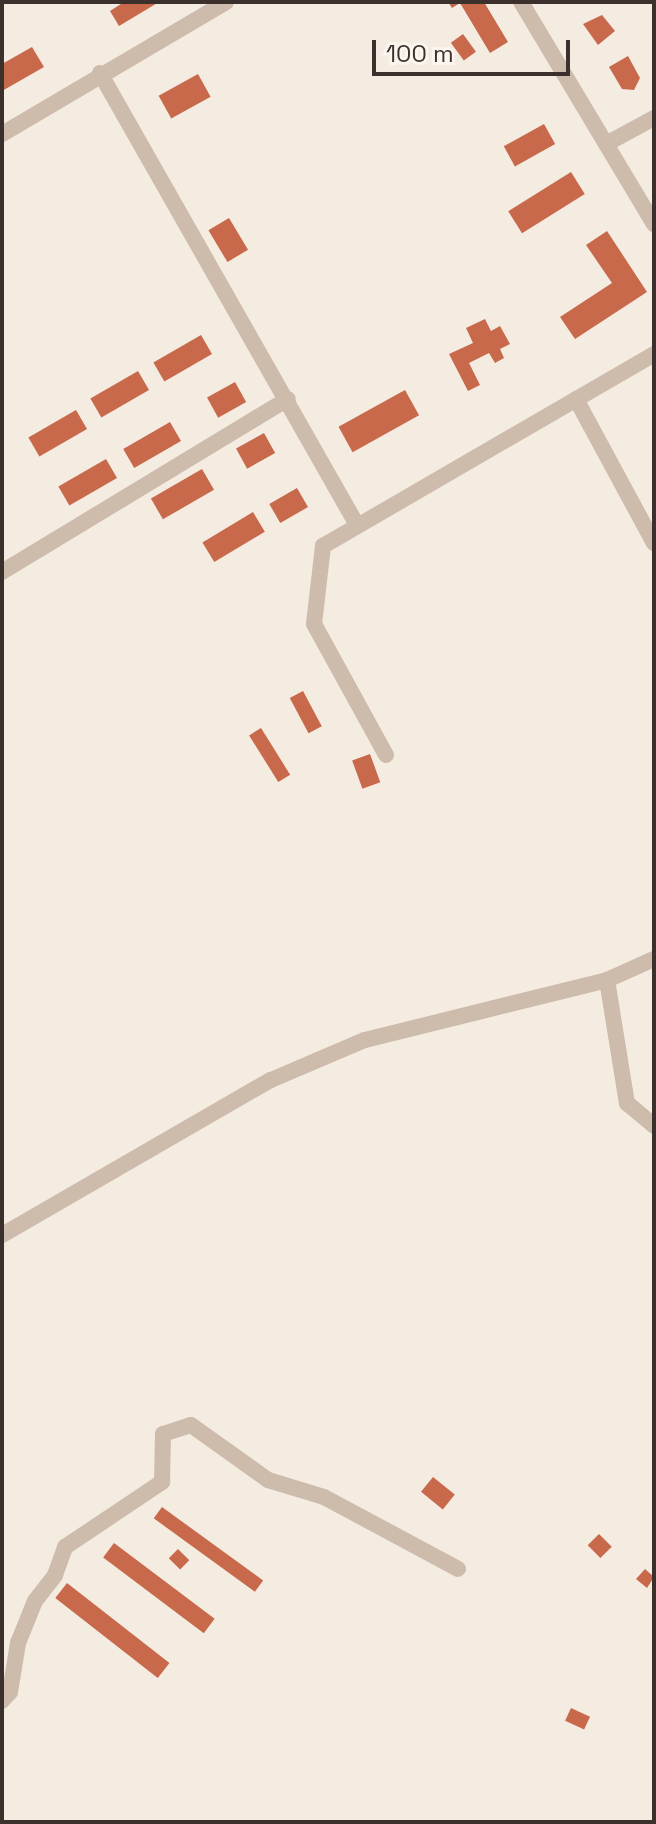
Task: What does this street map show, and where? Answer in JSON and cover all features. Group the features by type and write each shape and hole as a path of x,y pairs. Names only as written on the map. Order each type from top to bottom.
{"street":[{"path":"2,134 100,73 226,2"},
{"path":"521,2 654,224"},
{"path":"100,73 357,525"},
{"path":"606,144 654,118"},
{"path":"386,755 314,624 323,546 654,354"},
{"path":"2,572 288,399"},
{"path":"576,399 654,543"},
{"path":"2,1235 271,1080 365,1040 607,980 654,959"},
{"path":"607,980 627,1103 654,1126"},
{"path":"2,1701 10,1692 18,1643 35,1601 55,1575 65,1547 162,1482 163,1434 191,1425 268,1480 324,1497 458,1569"}],"building":[{"path":"124,2 159,2 119,26 110,11"},
{"path":"448,2 484,2 508,42 490,53 460,3 452,8"},
{"path":"602,15 615,31 598,45 583,24"},
{"path":"463,34 476,52 464,61 451,43"},
{"path":"32,47 44,67 2,91 2,64"},
{"path":"628,56 640,78 634,90 622,89 609,67"},
{"path":"198,74 211,97 171,119 159,96"},
{"path":"544,124 555,144 515,166 504,146"},
{"path":"571,172 585,194 522,233 508,211"},
{"path":"229,218 248,250 227,262 208,230"},
{"path":"607,231 647,292 575,339 560,317 612,283 586,245"},
{"path":"485,319 491,331 500,326 510,344 500,349 504,358 495,363 489,353 469,363 480,385 468,391 449,354 473,343 466,328"},
{"path":"201,335 212,354 164,382 153,363"},
{"path":"138,371 149,390 101,418 90,398"},
{"path":"235,382 246,402 218,418 207,398"},
{"path":"405,390 419,415 353,452 339,427"},
{"path":"76,410 87,429 39,457 28,438"},
{"path":"170,422 181,441 134,468 123,449"},
{"path":"264,433 275,453 247,469 236,449"},
{"path":"106,459 117,478 69,506 58,486"},
{"path":"202,469 214,490 163,519 151,498"},
{"path":"297,488 308,507 280,523 269,504"},
{"path":"253,512 265,532 214,562 202,542"},
{"path":"303,691 322,726 309,733 290,698"},
{"path":"261,728 290,775 278,782 249,735"},
{"path":"370,754 380,782 362,789 352,760"},
{"path":"433,1477 455,1495 443,1509 421,1492"},
{"path":"162,1507 263,1580 255,1592 154,1518"},
{"path":"599,1534 612,1547 600,1558 588,1545"},
{"path":"114,1543 215,1619 204,1633 103,1557"},
{"path":"178,1549 189,1560 180,1570 169,1558"},
{"path":"645,1569 654,1577 647,1588 636,1579"},
{"path":"67,1583 169,1663 158,1678 55,1598"},
{"path":"571,1708 590,1717 584,1730 565,1721"}]}
